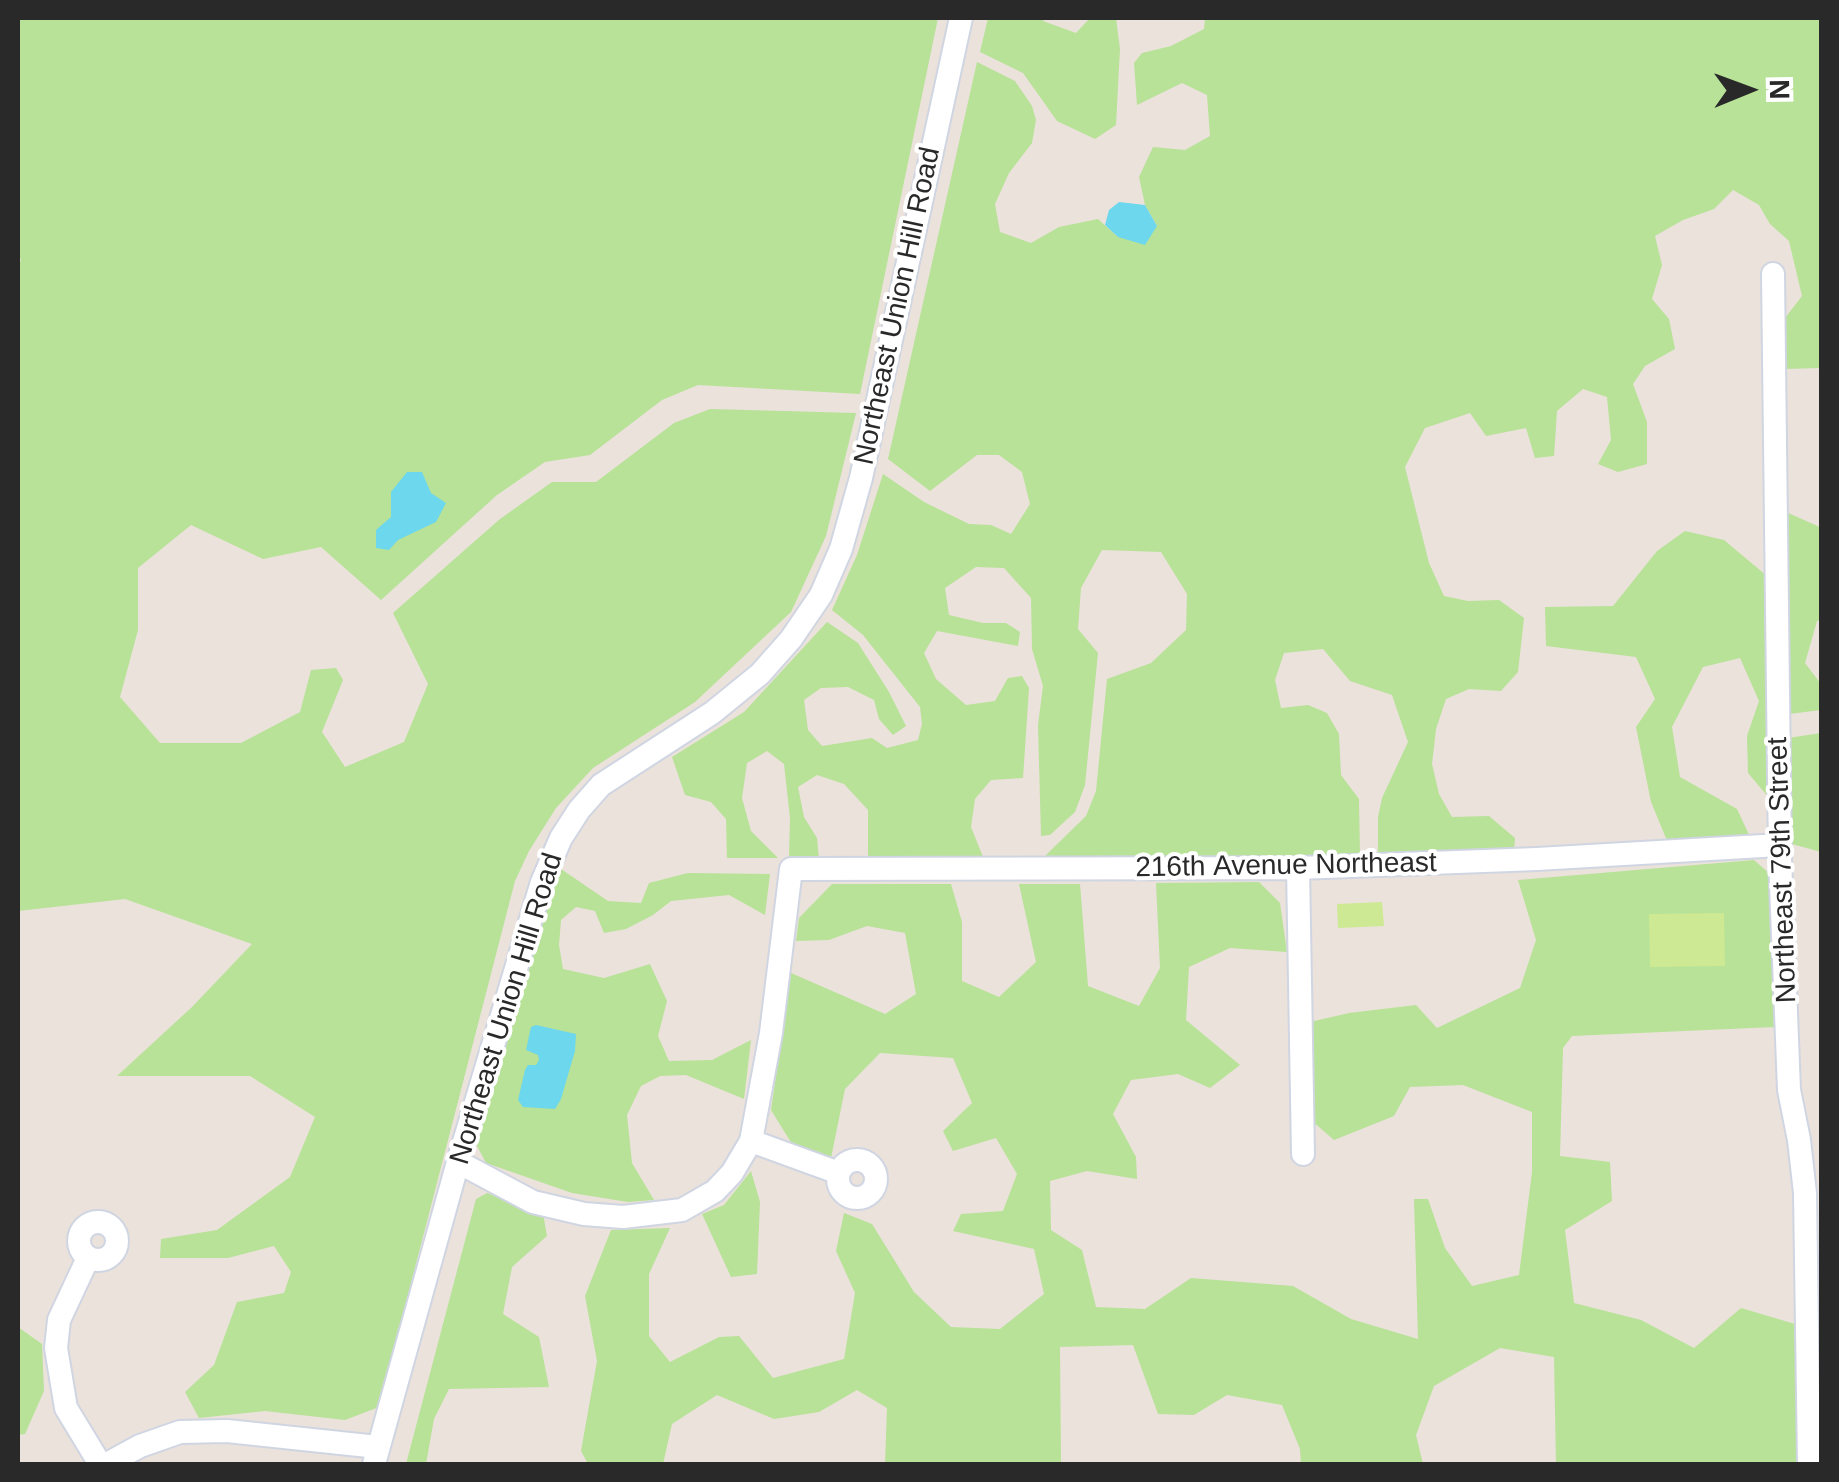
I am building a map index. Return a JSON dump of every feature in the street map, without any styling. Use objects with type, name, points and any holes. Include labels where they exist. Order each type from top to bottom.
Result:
[{"type":"street","name":"Northeast Union Hill Road","points":[[376,1456],[458,1162],[542,882],[561,838],[578,810],[601,785],[712,712],[760,674],[821,596],[841,549],[861,478],[961,18]]},
{"type":"street","name":"Northeast 79th Street","points":[[1773,274],[1780,845],[1789,1090],[1805,1193],[1809,1464]]},
{"type":"street","name":"216th Avenue Northeast","points":[[750,1140],[770,1033],[790,870],[1298,868],[1537,860],[1780,845]]},
{"type":"street","points":[[1298,868],[1302,1154]]},
{"type":"street","points":[[458,1162],[533,1202],[584,1214],[623,1217],[682,1210],[715,1191],[732,1172],[750,1140],[839,1173]]},
{"type":"street","points":[[88,1258],[59,1320],[56,1348],[66,1408],[104,1464],[180,1432],[227,1432],[376,1456]]},
{"type":"green space","points":[[18,18],[938,18],[860,394],[698,385],[662,400],[590,455],[545,462],[497,495],[381,600],[321,547],[263,559],[191,525],[138,568],[138,630],[120,697],[160,743],[241,743],[300,712],[311,670],[336,668],[343,680],[322,732],[345,767],[404,742],[428,684],[393,613],[500,519],[552,482],[596,482],[674,423],[710,409],[856,413],[826,536],[791,612],[695,702],[593,768],[556,808],[529,851],[515,881],[379,1407],[345,1420],[265,1411],[199,1418],[185,1392],[214,1365],[237,1302],[284,1293],[291,1272],[274,1246],[228,1258],[160,1258],[161,1239],[217,1230],[290,1177],[315,1117],[250,1076],[117,1076],[192,1007],[252,944],[125,899],[18,911]]},
{"type":"green space","points":[[988,18],[1045,18],[1043,21],[1076,33],[1090,18],[1116,18],[1120,49],[1116,125],[1095,139],[1057,121],[1023,73],[980,52]]},
{"type":"green space","points":[[1205,18],[1821,18],[1821,368],[1784,369],[1782,322],[1802,296],[1789,241],[1770,224],[1759,205],[1733,190],[1714,209],[1655,236],[1662,265],[1652,299],[1669,319],[1675,349],[1645,366],[1633,384],[1647,422],[1647,464],[1618,472],[1598,464],[1611,440],[1607,397],[1583,389],[1557,411],[1554,456],[1535,458],[1526,428],[1486,436],[1470,413],[1425,428],[1405,467],[1429,563],[1444,596],[1468,601],[1499,600],[1524,618],[1518,672],[1501,691],[1469,689],[1446,699],[1436,729],[1432,764],[1439,794],[1452,817],[1489,816],[1515,838],[1514,850],[1378,855],[1382,798],[1408,742],[1392,695],[1350,681],[1323,649],[1284,653],[1275,680],[1281,708],[1308,705],[1327,713],[1339,734],[1341,775],[1359,799],[1360,856],[1046,863],[1046,855],[1086,816],[1096,791],[1107,679],[1151,663],[1186,630],[1187,594],[1161,552],[1102,550],[1081,588],[1078,629],[1098,653],[1085,785],[1075,812],[1050,835],[1041,836],[1038,725],[1043,686],[1032,649],[1031,598],[1004,568],[976,567],[945,588],[949,615],[983,623],[1006,623],[1020,632],[1018,646],[937,631],[924,653],[936,679],[966,705],[995,701],[1008,678],[1022,676],[1029,688],[1023,778],[991,780],[975,799],[971,827],[985,862],[868,859],[868,810],[844,784],[817,775],[798,787],[804,817],[817,838],[819,859],[789,858],[790,818],[784,764],[767,751],[747,763],[742,798],[751,831],[778,858],[727,858],[726,819],[711,802],[685,795],[672,757],[744,712],[827,622],[858,643],[906,726],[893,735],[879,719],[874,700],[848,687],[821,688],[804,700],[808,730],[822,746],[872,738],[887,748],[918,740],[922,724],[920,707],[863,635],[832,610],[857,555],[883,474],[924,502],[969,524],[991,525],[1011,534],[1030,504],[1022,472],[999,455],[977,455],[930,491],[888,459],[977,62],[1015,81],[1032,106],[1036,120],[1032,143],[1009,173],[995,204],[1000,232],[1031,243],[1059,227],[1098,219],[1118,237],[1157,226],[1145,205],[1139,177],[1153,147],[1185,150],[1210,136],[1207,95],[1182,83],[1137,105],[1134,63],[1142,53],[1171,46],[1204,29]]},
{"type":"green space","points":[[1786,512],[1822,528],[1821,620],[1817,621],[1805,663],[1821,684],[1821,710],[1789,714]]},
{"type":"green space","points":[[1685,531],[1724,540],[1767,576],[1770,799],[1748,773],[1747,736],[1759,701],[1740,658],[1703,667],[1672,727],[1680,777],[1737,809],[1751,839],[1668,843],[1651,802],[1636,727],[1655,699],[1636,657],[1546,646],[1545,607],[1613,606],[1657,551]]},
{"type":"green space","points":[[1821,733],[1821,852],[1792,844],[1788,738]]},
{"type":"green space","points":[[1754,860],[1770,874],[1774,1027],[1572,1036],[1563,1048],[1560,1156],[1610,1162],[1612,1201],[1565,1230],[1574,1303],[1641,1320],[1694,1348],[1741,1308],[1795,1324],[1798,1464],[1556,1464],[1554,1357],[1500,1348],[1434,1386],[1416,1435],[1423,1464],[1301,1464],[1300,1449],[1282,1405],[1227,1395],[1194,1415],[1158,1414],[1133,1345],[1060,1347],[1061,1464],[885,1464],[887,1408],[857,1390],[819,1412],[774,1419],[717,1395],[672,1424],[663,1464],[588,1464],[581,1451],[597,1361],[585,1296],[611,1230],[670,1228],[649,1274],[649,1336],[670,1362],[719,1337],[739,1336],[773,1378],[844,1359],[855,1293],[836,1251],[844,1213],[872,1224],[914,1292],[951,1327],[1000,1329],[1044,1294],[1034,1249],[953,1231],[961,1214],[1003,1211],[1017,1174],[996,1138],[953,1151],[943,1131],[972,1103],[953,1058],[880,1053],[845,1089],[831,1158],[792,1144],[771,1110],[791,973],[885,1014],[916,994],[905,933],[867,926],[829,940],[796,941],[799,918],[832,884],[951,884],[962,922],[962,981],[999,997],[1036,962],[1019,884],[1080,884],[1088,986],[1139,1006],[1160,968],[1156,883],[1259,882],[1280,903],[1287,952],[1230,948],[1189,967],[1186,1020],[1240,1065],[1210,1088],[1178,1074],[1131,1080],[1113,1114],[1136,1157],[1137,1179],[1087,1171],[1050,1181],[1051,1230],[1082,1250],[1096,1307],[1145,1309],[1191,1278],[1293,1286],[1351,1319],[1418,1339],[1414,1199],[1428,1199],[1445,1248],[1472,1286],[1519,1275],[1532,1172],[1532,1112],[1463,1085],[1410,1087],[1394,1116],[1334,1140],[1312,1121],[1310,1022],[1416,1005],[1437,1028],[1520,988],[1536,940],[1518,880]]},
{"type":"green space","points":[[561,869],[608,901],[641,903],[649,883],[688,873],[770,874],[765,915],[729,895],[671,901],[626,929],[604,933],[595,911],[576,907],[561,920],[559,945],[563,969],[604,978],[650,964],[667,1001],[658,1036],[669,1061],[712,1060],[751,1040],[744,1099],[686,1075],[660,1076],[641,1086],[627,1115],[632,1163],[654,1200],[628,1202],[572,1193],[486,1163],[476,1144],[525,960],[550,887]]},
{"type":"green space","points":[[1382,902],[1384,926],[1338,928],[1337,904]]},
{"type":"green space","points":[[1724,913],[1725,966],[1650,967],[1649,914]]},
{"type":"green space","points":[[751,1171],[760,1202],[757,1274],[731,1277],[702,1214],[724,1205]]},
{"type":"green space","points":[[487,1193],[543,1214],[547,1236],[512,1267],[503,1314],[539,1337],[549,1387],[449,1389],[434,1419],[426,1464],[406,1464],[476,1199]]},
{"type":"green space","points":[[18,1327],[42,1344],[44,1391],[25,1434],[18,1435]]},
{"type":"water","points":[[1119,202],[1145,205],[1157,226],[1145,245],[1118,237],[1105,225],[1109,210]]},
{"type":"water","points":[[407,472],[422,472],[431,493],[446,503],[436,522],[398,540],[389,550],[376,548],[376,530],[391,517],[391,492]]},
{"type":"water","points":[[531,1027],[576,1034],[575,1051],[555,1109],[523,1107],[518,1100],[525,1070],[539,1060],[538,1055],[526,1050]]}]
